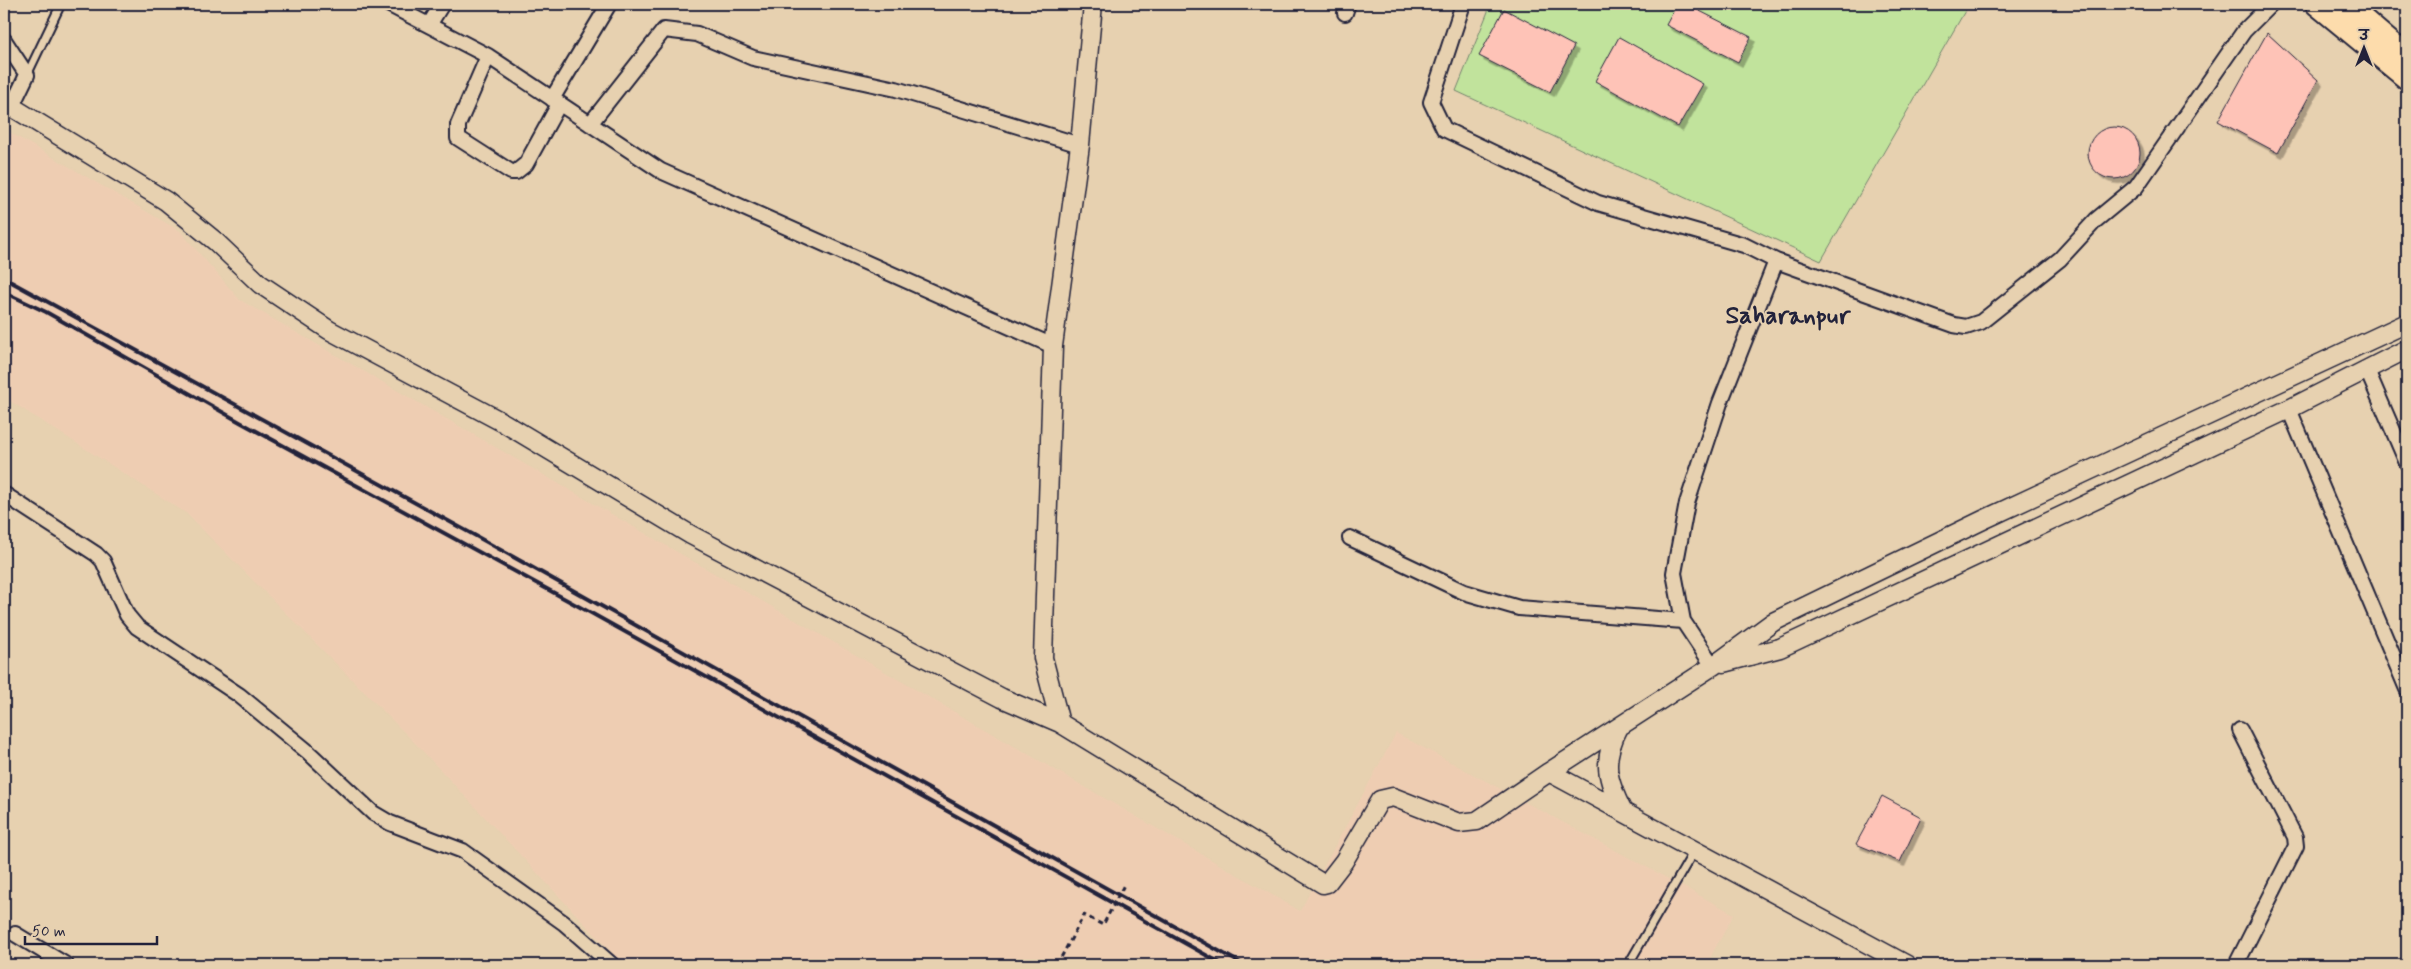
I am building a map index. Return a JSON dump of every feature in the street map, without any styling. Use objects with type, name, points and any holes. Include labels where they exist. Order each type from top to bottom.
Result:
[{"type":"main road","points":[[2317,4],[2407,78]]},
{"type":"main road","points":[[2345,4],[2394,46],[2407,53]]},
{"type":"street","points":[[388,4],[488,56],[661,171],[1053,346]]},
{"type":"street","points":[[429,25],[442,4]]},
{"type":"street","points":[[488,56],[458,125],[458,138],[511,172],[516,172],[526,164],[556,101],[609,4]]},
{"type":"street","points":[[1060,723],[1044,658],[1053,346],[1080,144],[1093,4]]},
{"type":"street","points":[[1463,4],[1431,102],[1444,129],[1598,203],[1744,245],[1776,261],[1954,325],[1966,327],[1981,322],[2060,259],[2096,220],[2136,187],[2244,31],[2271,4]]},
{"type":"street","points":[[590,124],[664,30],[697,34],[753,58],[896,89],[1080,144]]},
{"type":"street","points":[[4,40],[27,74],[7,105],[166,201],[215,242],[260,284],[329,330],[504,423],[691,535],[1002,698],[1060,723],[1323,884],[1327,882],[1344,861],[1380,800],[1393,797],[1458,823],[1477,821],[1713,666],[1773,622],[1983,520],[2407,323]]},
{"type":"street","points":[[1713,666],[1683,621],[1674,573],[1687,502],[1720,403],[1776,261]]},
{"type":"street","points":[[1713,666],[1780,648],[2289,409],[2407,350]]},
{"type":"street","points":[[2367,370],[2407,462]]},
{"type":"street","points":[[2289,409],[2407,689]]},
{"type":"street","points":[[4,494],[96,554],[103,561],[127,615],[137,627],[239,695],[307,752],[373,813],[390,824],[463,851],[564,923],[612,965]]},
{"type":"street","points":[[1350,538],[1464,592],[1520,608],[1683,621]]},
{"type":"street","points":[[1619,727],[1609,746],[1608,769],[1612,790],[1623,812]]},
{"type":"street","points":[[2236,965],[2296,846],[2295,837],[2240,730]]},
{"type":"street","points":[[1549,772],[1907,965]]},
{"type":"street","points":[[15,934],[66,965]]},
{"type":"lane","points":[[27,74],[61,4]]},
{"type":"lane","points":[[1628,965],[1694,851]]},
{"type":"path","points":[[1058,965],[1084,915],[1103,925],[1125,882]]},
{"type":"shaded area","points":[[4,129],[180,231],[240,300],[1300,911],[1396,733],[1734,914],[1706,965],[627,965],[617,958],[416,744],[186,513],[4,397]]},
{"type":"green space","points":[[1491,4],[1969,4],[1821,261],[1456,91]]},
{"type":"building","points":[[1677,4],[1686,4],[1751,37],[1738,62],[1666,25]]},
{"type":"building","points":[[1504,9],[1574,46],[1550,92],[1479,56]]},
{"type":"building","points":[[2267,33],[2318,80],[2278,153],[2218,121]]},
{"type":"building","points":[[1619,37],[1703,84],[1678,127],[1595,81]]},
{"type":"building","points":[[2114,127],[2124,129],[2132,135],[2138,143],[2140,153],[2138,163],[2132,171],[2124,177],[2114,179],[2104,177],[2096,171],[2090,163],[2088,153],[2090,143],[2096,135],[2104,129]]},
{"type":"building","points":[[1882,796],[1921,817],[1900,862],[1856,844]]},
{"type":"railway","points":[[4,278],[474,535],[1244,965]]},
{"type":"railway","points":[[4,292],[46,312],[240,422],[591,613],[1224,965]]},
{"type":"district","name":"Saharanpur","points":[[1788,316]]}]
